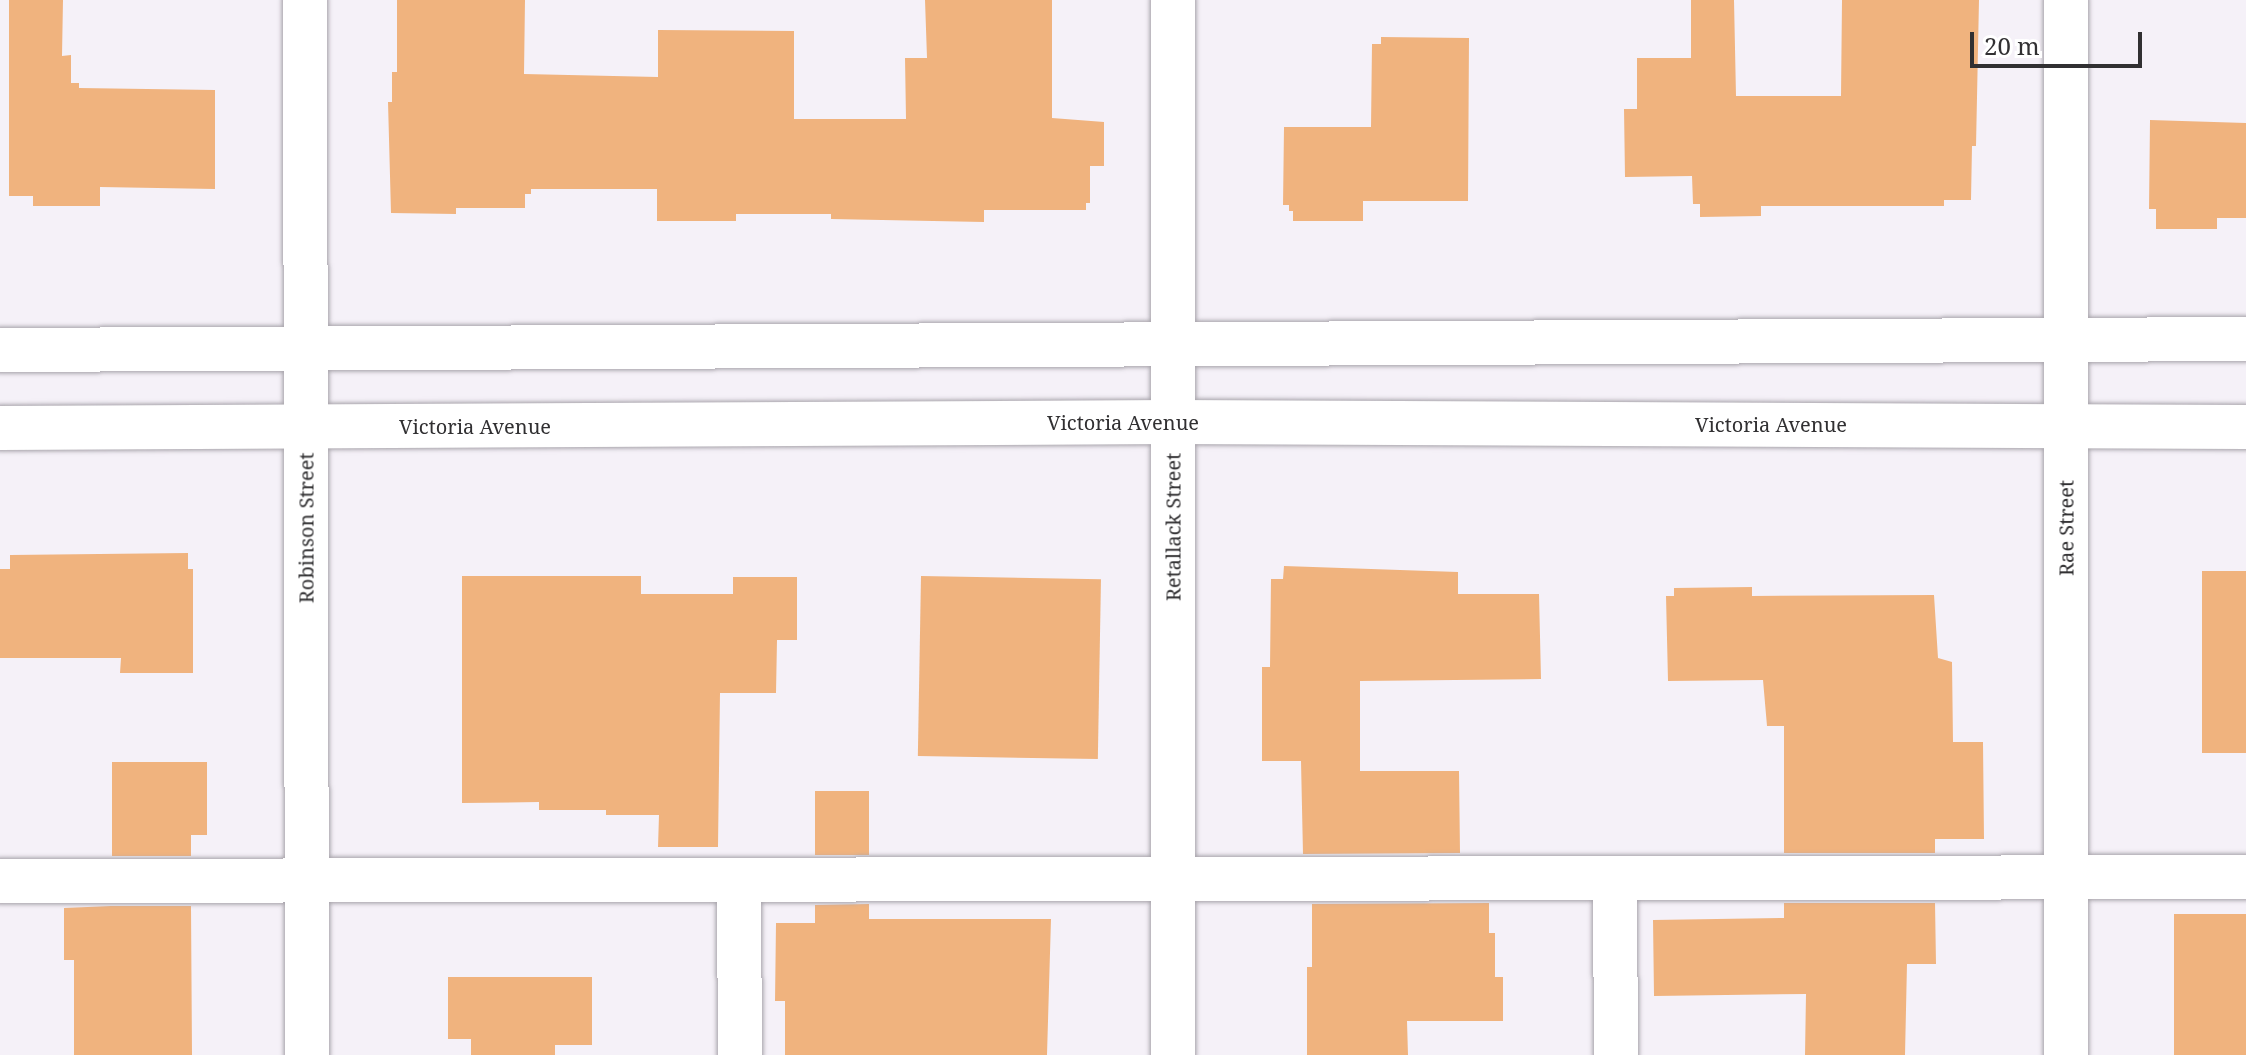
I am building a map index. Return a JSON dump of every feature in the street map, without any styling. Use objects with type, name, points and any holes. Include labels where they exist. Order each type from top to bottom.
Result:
[{"type":"street","name":"Robinson Street","points":[[305,0],[304,881],[307,1055]]},
{"type":"street","name":"Retallack Street","points":[[1173,0],[1173,1055]]},
{"type":"street","name":"Rae Street","points":[[2066,0],[2066,1055]]},
{"type":"street","points":[[0,350],[2246,339]]},
{"type":"street","name":"Victoria Avenue","points":[[0,428],[1173,422],[2246,427]]},
{"type":"street","points":[[0,881],[2246,877]]},
{"type":"street","points":[[1615,879],[1616,1055]]},
{"type":"street","points":[[739,880],[740,1055]]},
{"type":"building","points":[[9,0],[63,0],[62,56],[71,55],[71,83],[79,83],[79,88],[215,90],[215,189],[100,187],[100,206],[33,206],[33,196],[9,196]]},
{"type":"building","points":[[397,0],[525,0],[524,74],[658,77],[658,30],[794,31],[794,119],[906,119],[905,58],[927,58],[925,0],[1052,0],[1052,118],[1104,122],[1104,166],[1090,166],[1090,203],[1086,203],[1086,210],[984,210],[984,222],[831,219],[831,214],[736,214],[736,221],[657,221],[657,189],[531,189],[531,194],[525,194],[525,208],[456,208],[456,214],[391,213],[388,102],[392,102],[392,72],[397,72]]},
{"type":"building","points":[[1691,0],[1734,0],[1736,96],[1841,96],[1842,0],[1979,0],[1976,146],[1972,146],[1971,200],[1944,200],[1944,206],[1761,206],[1761,216],[1700,217],[1700,204],[1693,204],[1692,176],[1625,177],[1624,109],[1637,109],[1637,58],[1691,58]]},
{"type":"building","points":[[1381,37],[1469,38],[1468,201],[1363,201],[1363,221],[1293,221],[1293,211],[1289,211],[1289,205],[1283,205],[1284,127],[1371,127],[1372,44],[1381,44]]},
{"type":"building","points":[[2150,120],[2246,123],[2246,218],[2217,218],[2217,229],[2156,229],[2156,209],[2149,209]]},
{"type":"building","points":[[188,553],[188,569],[193,569],[193,673],[120,673],[121,658],[0,658],[0,569],[10,569],[10,555]]},
{"type":"building","points":[[1284,566],[1458,572],[1458,594],[1539,594],[1541,679],[1360,681],[1360,771],[1459,771],[1460,853],[1303,854],[1301,761],[1262,761],[1262,667],[1270,667],[1271,579],[1283,579]]},
{"type":"building","points":[[2202,571],[2246,571],[2246,753],[2202,753]]},
{"type":"building","points":[[462,576],[641,576],[641,594],[733,594],[733,577],[797,577],[797,640],[777,640],[776,693],[720,693],[718,847],[658,847],[659,815],[606,815],[606,810],[539,810],[539,802],[462,803]]},
{"type":"building","points":[[921,576],[1101,579],[1098,759],[918,756]]},
{"type":"building","points":[[1752,587],[1752,596],[1934,595],[1938,658],[1952,662],[1953,742],[1983,742],[1984,839],[1935,839],[1935,853],[1784,853],[1784,726],[1767,726],[1763,680],[1668,681],[1666,596],[1674,596],[1674,588]]},
{"type":"building","points":[[112,762],[207,762],[207,835],[191,835],[191,856],[112,856]]},
{"type":"building","points":[[815,791],[869,791],[869,855],[815,855]]},
{"type":"building","points":[[1489,903],[1489,933],[1495,933],[1495,977],[1503,977],[1503,1021],[1407,1021],[1408,1055],[1307,1055],[1307,967],[1312,967],[1312,904]]},
{"type":"building","points":[[1784,903],[1935,903],[1936,964],[1907,964],[1905,1055],[1805,1055],[1806,994],[1654,996],[1653,920],[1784,918]]},
{"type":"building","points":[[869,904],[869,919],[1051,919],[1047,1055],[785,1055],[785,1001],[775,1001],[776,923],[815,923],[815,905]]},
{"type":"building","points":[[191,906],[192,1055],[74,1055],[74,960],[64,960],[64,908]]},
{"type":"building","points":[[2174,914],[2246,914],[2246,1055],[2174,1055]]},
{"type":"building","points":[[448,977],[592,977],[592,1045],[555,1045],[555,1055],[471,1055],[471,1039],[448,1039]]}]
